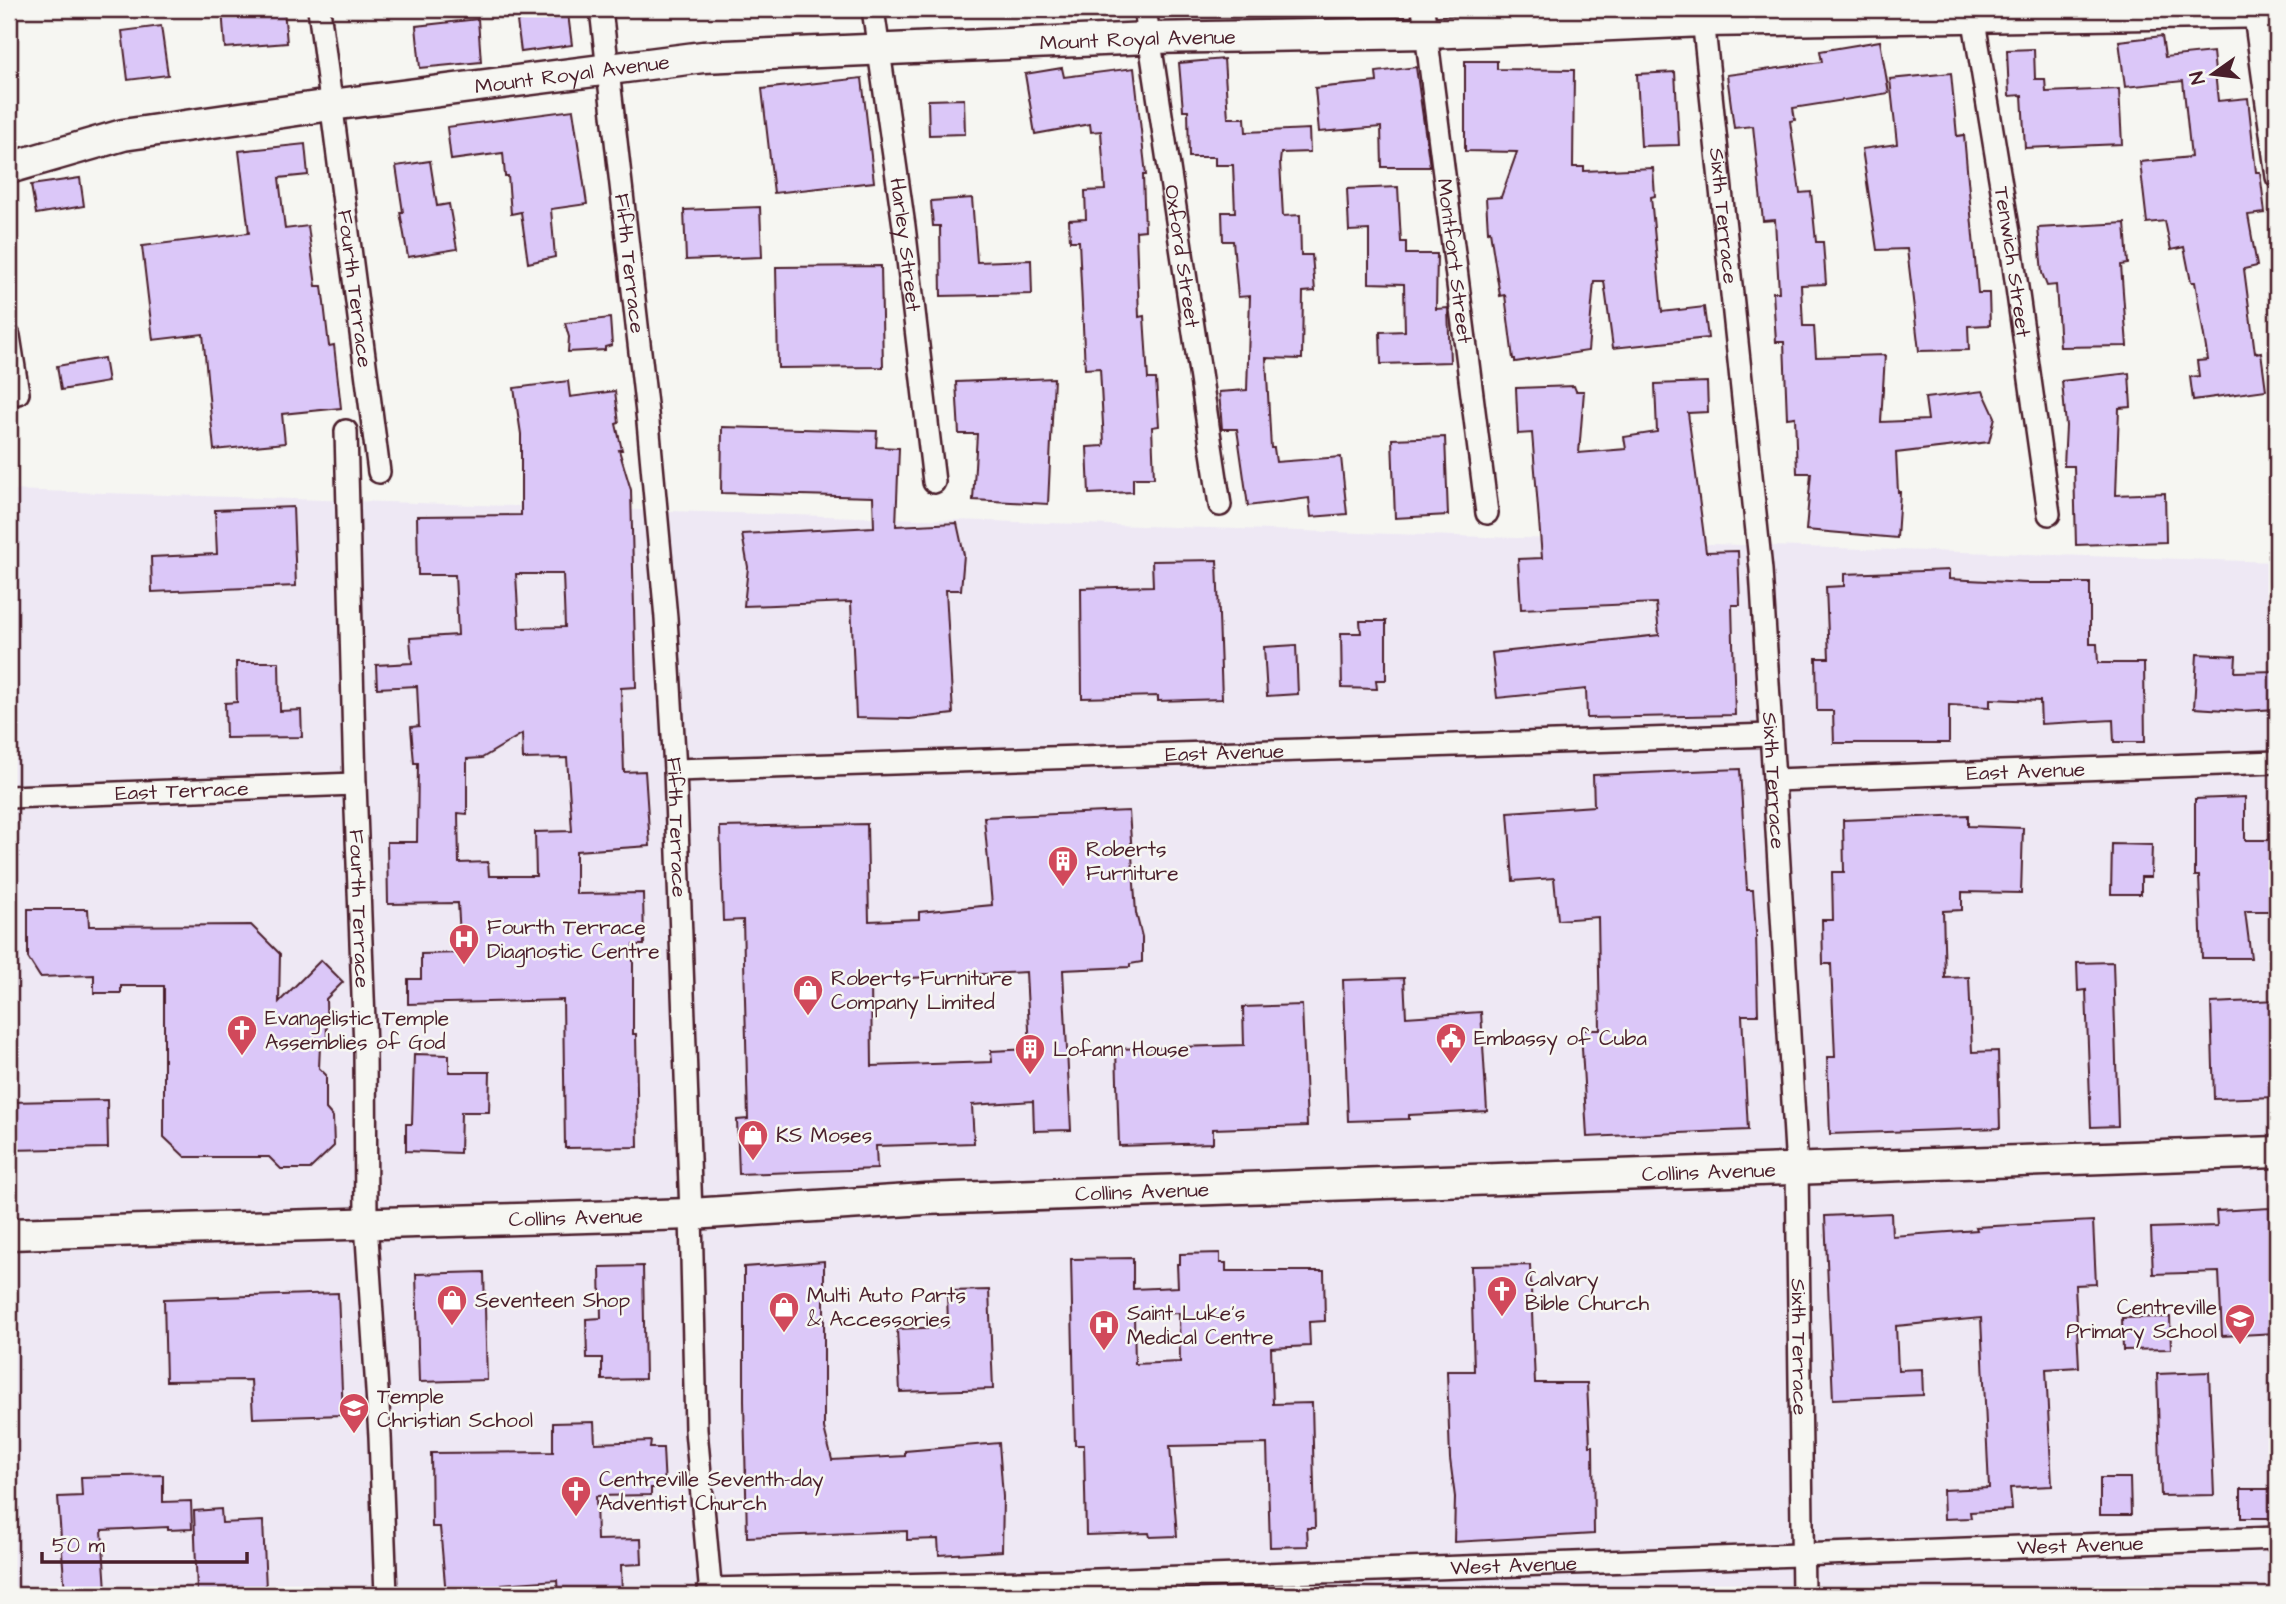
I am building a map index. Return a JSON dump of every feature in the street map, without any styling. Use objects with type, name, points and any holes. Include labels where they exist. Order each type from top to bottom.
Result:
[{"type":"street","name":"Fourth Terrace","points":[[318,9],[379,472]]},
{"type":"street","name":"Fifth Terrace","points":[[601,9],[648,422],[666,618],[675,771],[696,1430],[710,1592]]},
{"type":"street","name":"Harley Street","points":[[873,9],[906,239],[934,482]]},
{"type":"street","name":"Oxford Street","points":[[1145,9],[1220,505]]},
{"type":"street","name":"Mount Royal Avenue","points":[[9,168],[123,135],[331,104],[703,57],[1149,38],[1425,21],[1703,15],[2262,11]]},
{"type":"street","points":[[2262,11],[2277,177]]},
{"type":"street","name":"Tenwich Street","points":[[1973,13],[2011,245],[2049,514]]},
{"type":"street","name":"Sixth Terrace","points":[[1703,15],[1761,570],[1797,1169],[1803,1595]]},
{"type":"street","name":"Montfort Street","points":[[1425,21],[1487,513]]},
{"type":"street","points":[[9,337],[18,393]]},
{"type":"street","name":"Fourth Terrace","points":[[345,430],[365,1048],[366,1223],[380,1436],[386,1595]]},
{"type":"street","name":"East Avenue","points":[[675,771],[1771,735]]},
{"type":"street","name":"East Avenue","points":[[1774,780],[2277,762]]},
{"type":"street","name":"East Terrace","points":[[9,797],[355,784]]},
{"type":"street","name":"Collins Avenue","points":[[9,1234],[691,1214],[925,1199],[2277,1152]]},
{"type":"street","name":"West Avenue","points":[[710,1592],[2277,1538]]},
{"type":"shaded area","points":[[9,490],[2277,562],[2277,1595],[9,1595]]},
{"type":"building","points":[[222,9],[284,9],[287,43],[225,48]]},
{"type":"building","points":[[568,14],[572,45],[521,52],[517,21]]},
{"type":"building","points":[[478,19],[481,62],[420,68],[416,26]]},
{"type":"building","points":[[161,26],[168,75],[128,80],[122,31]]},
{"type":"building","points":[[2162,36],[2165,57],[2213,52],[2218,101],[2248,98],[2256,172],[2260,172],[2265,213],[2248,215],[2257,266],[2244,269],[2255,353],[2261,352],[2266,390],[2193,400],[2190,377],[2199,376],[2197,361],[2208,360],[2195,282],[2191,282],[2184,247],[2171,250],[2165,221],[2147,223],[2140,162],[2191,157],[2183,81],[2125,87],[2119,41]]},
{"type":"building","points":[[1880,41],[1889,93],[1793,108],[1795,120],[1790,121],[1800,193],[1811,192],[1816,242],[1823,242],[1826,284],[1801,285],[1803,326],[1814,326],[1816,357],[1885,355],[1881,422],[1928,420],[1925,398],[1983,391],[1995,417],[1989,442],[1896,453],[1900,492],[1897,538],[1806,530],[1811,473],[1797,473],[1795,417],[1787,418],[1784,342],[1776,342],[1773,292],[1779,292],[1775,220],[1763,221],[1753,126],[1734,128],[1727,75],[1822,62],[1820,51]]},
{"type":"building","points":[[2034,49],[2035,79],[2045,79],[2046,92],[2119,89],[2122,144],[2025,148],[2022,95],[2009,96],[2007,50]]},
{"type":"building","points":[[1224,59],[1228,118],[1245,118],[1246,132],[1309,129],[1310,152],[1281,153],[1280,162],[1283,216],[1300,215],[1301,255],[1312,255],[1315,291],[1303,292],[1302,359],[1266,358],[1271,448],[1274,448],[1276,462],[1341,457],[1347,514],[1311,517],[1309,498],[1248,506],[1237,429],[1222,429],[1219,392],[1247,390],[1250,296],[1238,297],[1233,241],[1223,241],[1222,212],[1235,212],[1233,165],[1215,165],[1215,157],[1189,157],[1188,110],[1183,110],[1179,63]]},
{"type":"building","points":[[1465,61],[1497,61],[1497,69],[1574,70],[1573,167],[1584,167],[1584,171],[1653,168],[1655,196],[1651,197],[1662,312],[1704,307],[1708,338],[1613,348],[1604,281],[1594,281],[1588,351],[1515,362],[1505,295],[1500,296],[1490,231],[1488,232],[1486,198],[1501,197],[1517,152],[1465,151]]},
{"type":"building","points":[[1416,67],[1430,167],[1382,167],[1381,127],[1319,132],[1315,88],[1377,82],[1376,72]]},
{"type":"building","points":[[1062,68],[1064,77],[1134,68],[1146,175],[1143,175],[1145,230],[1136,231],[1139,317],[1144,316],[1148,379],[1156,379],[1159,426],[1152,427],[1154,478],[1133,478],[1133,492],[1089,494],[1087,447],[1103,446],[1104,443],[1100,368],[1085,369],[1079,241],[1070,241],[1069,220],[1086,219],[1085,191],[1105,190],[1101,131],[1091,132],[1090,124],[1035,134],[1025,74]]},
{"type":"building","points":[[1675,72],[1679,145],[1641,146],[1637,74]]},
{"type":"building","points":[[1951,73],[1957,136],[1964,135],[1978,293],[1989,293],[1990,325],[1968,326],[1969,350],[1919,351],[1907,249],[1877,250],[1862,149],[1897,144],[1890,79]]},
{"type":"building","points":[[862,78],[874,182],[774,193],[762,89]]},
{"type":"building","points":[[964,99],[965,134],[929,135],[928,100]]},
{"type":"building","points":[[573,110],[587,204],[551,209],[555,257],[528,263],[521,212],[511,214],[503,153],[451,160],[447,127]]},
{"type":"building","points":[[305,144],[308,175],[279,178],[285,229],[308,226],[316,286],[322,286],[329,346],[334,345],[341,408],[282,414],[285,443],[214,450],[203,334],[153,340],[142,246],[249,233],[239,151]]},
{"type":"building","points":[[430,161],[437,206],[449,204],[457,249],[408,257],[396,166]]},
{"type":"building","points":[[80,178],[84,206],[36,214],[31,185]]},
{"type":"building","points":[[1398,187],[1401,242],[1406,242],[1406,254],[1437,254],[1436,309],[1448,308],[1450,362],[1381,364],[1380,332],[1405,331],[1404,284],[1369,283],[1369,230],[1349,231],[1347,189]]},
{"type":"building","points":[[972,198],[977,262],[1031,260],[1032,294],[941,296],[940,226],[933,226],[931,201]]},
{"type":"building","points":[[760,207],[762,257],[686,260],[684,210]]},
{"type":"building","points":[[2125,223],[2128,264],[2121,265],[2127,346],[2060,347],[2056,285],[2047,286],[2042,273],[2038,228]]},
{"type":"building","points":[[881,266],[883,367],[778,368],[776,267]]},
{"type":"building","points":[[610,318],[612,345],[605,347],[605,350],[568,352],[569,337],[565,323]]},
{"type":"building","points":[[104,358],[108,382],[61,390],[57,366]]},
{"type":"building","points":[[2129,373],[2131,407],[2119,408],[2116,495],[2165,493],[2166,542],[2076,545],[2074,466],[2064,466],[2066,426],[2062,381]]},
{"type":"building","points":[[1054,378],[1048,504],[973,500],[977,434],[959,434],[956,382]]},
{"type":"building","points":[[568,381],[570,397],[615,391],[619,423],[616,424],[622,450],[619,450],[631,490],[636,687],[621,688],[624,772],[645,771],[650,846],[576,851],[576,894],[643,893],[644,945],[633,945],[633,1034],[636,1034],[638,1147],[565,1148],[563,1000],[408,1004],[408,979],[421,979],[421,954],[461,953],[458,903],[388,904],[387,842],[417,842],[418,763],[414,763],[411,727],[419,726],[417,686],[377,688],[376,665],[412,663],[410,638],[458,635],[455,575],[418,575],[417,516],[521,515],[521,434],[514,388]],"holes":[[[516,574],[563,574],[565,627],[519,628]],[[522,734],[523,759],[567,758],[572,831],[535,832],[536,876],[489,876],[488,862],[459,863],[458,813],[467,814],[467,759],[482,758]]]},
{"type":"building","points":[[1707,382],[1708,412],[1688,413],[1706,552],[1738,551],[1740,605],[1732,605],[1735,715],[1587,718],[1586,689],[1497,698],[1492,653],[1659,635],[1656,603],[1521,609],[1518,559],[1542,558],[1532,433],[1518,434],[1516,388],[1574,386],[1576,391],[1584,391],[1579,453],[1626,449],[1624,437],[1657,432],[1655,384]]},
{"type":"building","points":[[722,427],[877,431],[876,447],[899,448],[896,526],[957,523],[964,555],[961,590],[946,590],[953,714],[910,719],[856,718],[851,602],[744,606],[748,567],[742,534],[874,527],[873,497],[721,493]]},
{"type":"building","points":[[1445,437],[1448,515],[1395,518],[1392,439]]},
{"type":"building","points":[[293,507],[296,586],[152,592],[151,557],[217,554],[215,510]]},
{"type":"building","points":[[1217,560],[1222,699],[1158,701],[1158,696],[1082,698],[1081,588],[1153,586],[1152,561]]},
{"type":"building","points":[[1949,570],[1949,579],[2090,583],[2090,644],[2097,644],[2098,663],[2144,663],[2145,742],[2114,742],[2113,720],[2041,724],[2040,701],[1990,699],[1990,707],[1949,705],[1949,743],[1834,743],[1833,711],[1817,711],[1816,658],[1829,658],[1826,587],[1844,586],[1844,574]]},
{"type":"building","points":[[1360,621],[1386,621],[1386,680],[1376,680],[1377,689],[1342,688],[1341,633],[1361,633]]},
{"type":"building","points":[[1296,645],[1298,694],[1267,696],[1264,647]]},
{"type":"building","points":[[2197,654],[2236,656],[2235,672],[2277,671],[2277,709],[2243,711],[2194,708]]},
{"type":"building","points":[[236,662],[279,662],[280,711],[301,710],[302,737],[226,738],[225,703],[237,702]]},
{"type":"building","points":[[1740,769],[1747,890],[1753,890],[1758,1015],[1742,1015],[1748,1130],[1587,1137],[1581,1030],[1600,1030],[1598,917],[1558,920],[1554,878],[1513,881],[1508,812],[1594,806],[1593,775]]},
{"type":"building","points":[[2245,797],[2245,840],[2277,840],[2277,911],[2245,911],[2251,958],[2202,958],[2199,876],[2195,876],[2195,799]]},
{"type":"building","points":[[1129,811],[1136,913],[1142,937],[1142,962],[1130,964],[1130,967],[1063,970],[1071,1130],[1034,1131],[1033,1101],[972,1105],[974,1143],[876,1146],[877,1169],[739,1174],[737,1120],[748,1119],[743,920],[723,921],[720,827],[867,824],[869,921],[919,919],[919,912],[992,905],[984,817]],"holes":[[[1026,972],[1030,1049],[991,1051],[992,1062],[872,1066],[871,980]]]},
{"type":"building","points":[[1968,815],[1968,826],[2023,828],[2021,893],[1962,892],[1962,910],[1943,911],[1945,978],[1969,977],[1972,1052],[1998,1051],[2000,1128],[1830,1134],[1827,1057],[1835,1057],[1831,964],[1823,964],[1822,920],[1833,920],[1832,872],[1844,872],[1843,820]]},
{"type":"building","points":[[2112,844],[2152,845],[2151,877],[2141,877],[2141,894],[2111,894]]},
{"type":"building","name":"Evangelistic Temple Assemblies of God","points":[[28,909],[88,909],[89,926],[251,925],[280,954],[279,1002],[321,960],[343,982],[326,999],[327,1039],[320,1046],[319,1068],[326,1075],[326,1109],[333,1117],[334,1146],[310,1169],[281,1169],[269,1157],[185,1157],[164,1137],[164,986],[121,986],[121,993],[94,993],[94,975],[40,977],[28,958]]},
{"type":"building","points":[[2113,962],[2118,1126],[2091,1127],[2086,990],[2078,991],[2077,963]]},
{"type":"building","points":[[1404,978],[1406,1017],[1481,1012],[1487,1111],[1409,1115],[1409,1119],[1348,1121],[1343,980]]},
{"type":"building","points":[[2277,1000],[2277,1097],[2214,1099],[2211,1003]]},
{"type":"building","points":[[1302,1005],[1307,1126],[1213,1129],[1213,1143],[1119,1146],[1116,1049],[1244,1045],[1243,1007]]},
{"type":"building","points":[[414,1054],[449,1055],[449,1072],[490,1072],[489,1112],[461,1112],[460,1153],[406,1151],[406,1124],[412,1124]]},
{"type":"building","points":[[107,1100],[108,1148],[9,1150],[9,1102]]},
{"type":"building","points":[[2270,1208],[2276,1333],[2222,1336],[2219,1272],[2153,1274],[2151,1228],[2217,1226],[2216,1211]]},
{"type":"building","points":[[1891,1213],[1892,1236],[1977,1230],[1976,1227],[2093,1221],[2096,1284],[2075,1285],[2079,1367],[2046,1369],[2052,1486],[2010,1488],[2012,1510],[1970,1512],[1971,1518],[1944,1519],[1943,1490],[1989,1488],[1981,1318],[1896,1326],[1898,1370],[1922,1369],[1923,1395],[1833,1399],[1825,1216]]},
{"type":"building","points":[[1220,1253],[1220,1263],[1226,1263],[1226,1271],[1324,1271],[1325,1321],[1309,1322],[1310,1346],[1271,1348],[1273,1404],[1312,1403],[1315,1528],[1307,1528],[1308,1546],[1270,1547],[1267,1444],[1170,1446],[1177,1536],[1150,1537],[1149,1533],[1086,1535],[1084,1445],[1075,1445],[1071,1259],[1133,1258],[1133,1289],[1178,1287],[1177,1264],[1180,1264],[1180,1254]],"holes":[[[1179,1313],[1180,1362],[1135,1364],[1134,1315]]]},
{"type":"building","name":"Multi Auto Parts & Accessories","points":[[824,1261],[824,1428],[832,1460],[905,1456],[905,1451],[999,1443],[1003,1497],[1002,1551],[939,1555],[938,1539],[907,1540],[907,1531],[747,1537],[744,1267]]},
{"type":"building","points":[[1530,1265],[1535,1383],[1587,1383],[1590,1446],[1593,1446],[1594,1534],[1454,1542],[1455,1497],[1450,1459],[1447,1371],[1474,1371],[1471,1266]]},
{"type":"building","points":[[643,1266],[645,1379],[602,1380],[602,1358],[587,1358],[586,1319],[601,1318],[600,1267]]},
{"type":"building","name":"Seventeen Shop","points":[[484,1272],[487,1380],[419,1382],[416,1274]]},
{"type":"building","points":[[989,1290],[993,1389],[900,1392],[897,1329],[948,1327],[947,1291]]},
{"type":"building","points":[[338,1293],[343,1415],[253,1418],[251,1380],[166,1381],[164,1299]]},
{"type":"building","points":[[2170,1317],[2171,1349],[2123,1350],[2122,1318]]},
{"type":"building","points":[[2209,1372],[2214,1495],[2161,1496],[2157,1374]]},
{"type":"building","points":[[594,1422],[595,1443],[651,1441],[650,1448],[663,1448],[665,1488],[651,1488],[651,1495],[596,1496],[597,1540],[641,1539],[642,1564],[621,1565],[622,1595],[558,1595],[557,1580],[502,1584],[503,1595],[446,1595],[440,1527],[432,1527],[431,1453],[553,1452],[553,1423]]},
{"type":"building","points":[[163,1475],[163,1502],[191,1501],[192,1529],[168,1530],[168,1527],[102,1530],[106,1590],[65,1593],[58,1497],[82,1496],[81,1477]]},
{"type":"building","points":[[2100,1478],[2130,1478],[2131,1515],[2100,1515]]},
{"type":"building","points":[[2241,1489],[2273,1489],[2273,1518],[2241,1518]]},
{"type":"building","points":[[221,1509],[222,1523],[263,1521],[266,1589],[197,1592],[194,1511]]},
{"type":"place","name":"Roberts Furniture","points":[[1063,888]]},
{"type":"place","name":"Fourth Terrace Diagnostic Centre","points":[[464,966]]},
{"type":"place","name":"Roberts Furniture Company Limited","points":[[808,1017]]},
{"type":"place","name":"Evangelistic Temple Assemblies of God","points":[[242,1057]]},
{"type":"place","name":"Embassy of Cuba","points":[[1451,1065]]},
{"type":"place","name":"Lofann House","points":[[1030,1076]]},
{"type":"place","name":"KS Moses","points":[[753,1162]]},
{"type":"place","name":"Calvary Bible Church","points":[[1502,1318]]},
{"type":"place","name":"Seventeen Shop","points":[[452,1327]]},
{"type":"place","name":"Multi Auto Parts & Accessories","points":[[784,1334]]},
{"type":"place","name":"Centreville Primary School","points":[[2240,1346]]},
{"type":"place","name":"Saint Luke's Medical Centre","points":[[1104,1352]]},
{"type":"place","name":"Temple Christian School","points":[[354,1435]]},
{"type":"place","name":"Centreville Seventh-day Adventist Church","points":[[576,1518]]}]
